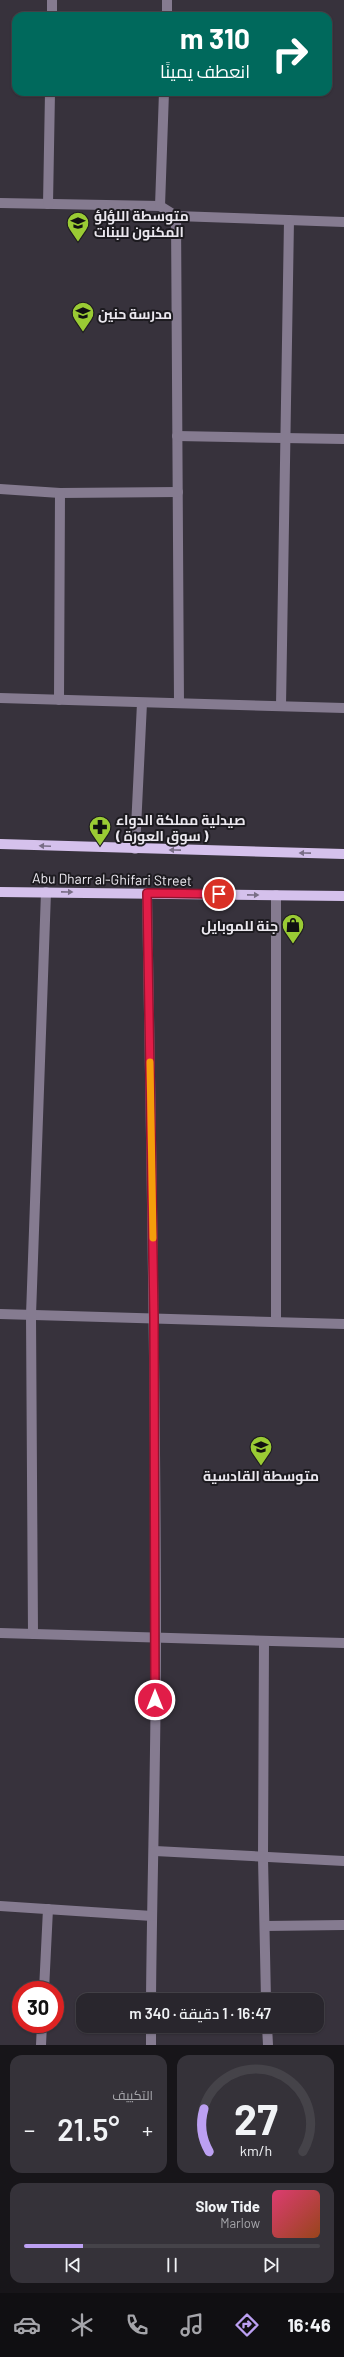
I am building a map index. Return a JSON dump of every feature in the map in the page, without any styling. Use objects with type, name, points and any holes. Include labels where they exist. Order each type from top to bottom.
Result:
[{"type":"main road","points":[[0,844],[344,854]]},
{"type":"main road","name":"Abu Dharr al-Ghifari Street","points":[[0,892],[344,896]]},
{"type":"street","points":[[52,0],[52,12]]},
{"type":"street","points":[[166,12],[167,0]]},
{"type":"street","points":[[48,204],[50,96]]},
{"type":"street","points":[[160,206],[164,96]]},
{"type":"street","points":[[0,203],[160,206],[176,216],[344,222]]},
{"type":"street","points":[[176,216],[179,703]]},
{"type":"street","points":[[281,706],[289,220]]},
{"type":"street","points":[[177,436],[344,439]]},
{"type":"street","points":[[0,490],[60,493],[178,492]]},
{"type":"street","points":[[59,700],[60,493]]},
{"type":"street","points":[[0,698],[344,708]]},
{"type":"street","points":[[135,849],[142,703]]},
{"type":"street","points":[[33,1634],[31,1315],[46,892]]},
{"type":"street","points":[[147,893],[154,1317],[156,1639],[155,1851],[152,1916],[151,1993]]},
{"type":"street","points":[[276,895],[276,1322]]},
{"type":"street","points":[[0,1314],[154,1317],[344,1324]]},
{"type":"street","points":[[0,1633],[156,1639],[344,1643]]},
{"type":"street","points":[[264,1641],[263,1858],[266,1993]]},
{"type":"street","points":[[155,1851],[344,1862]]},
{"type":"street","points":[[0,1906],[152,1916]]},
{"type":"street","points":[[44,1981],[48,1909]]},
{"type":"street","points":[[265,1926],[344,1925]]},
{"type":"street","points":[[41,2045],[42,2033]]},
{"type":"street","points":[[151,2033],[151,2045]]},
{"type":"street","points":[[267,2033],[268,2045]]},
{"type":"slow traffic","points":[[150,1062],[153,1238]]},
{"type":"place","name":"متوسطة اللؤلؤ المكنون للبنات","points":[[78,242]]},
{"type":"place","name":"مدرسة حنين","points":[[83,332]]},
{"type":"place","name":"صيدلية مملكة الدواء ( سوق العورة )","points":[[100,846]]},
{"type":"place","name":"جنة للموبايل","points":[[293,944]]},
{"type":"place","name":"متوسطة القادسية","points":[[261,1466]]},
{"type":"route","points":[[155,1700],[154,1317],[147,893],[219,894]]}]
